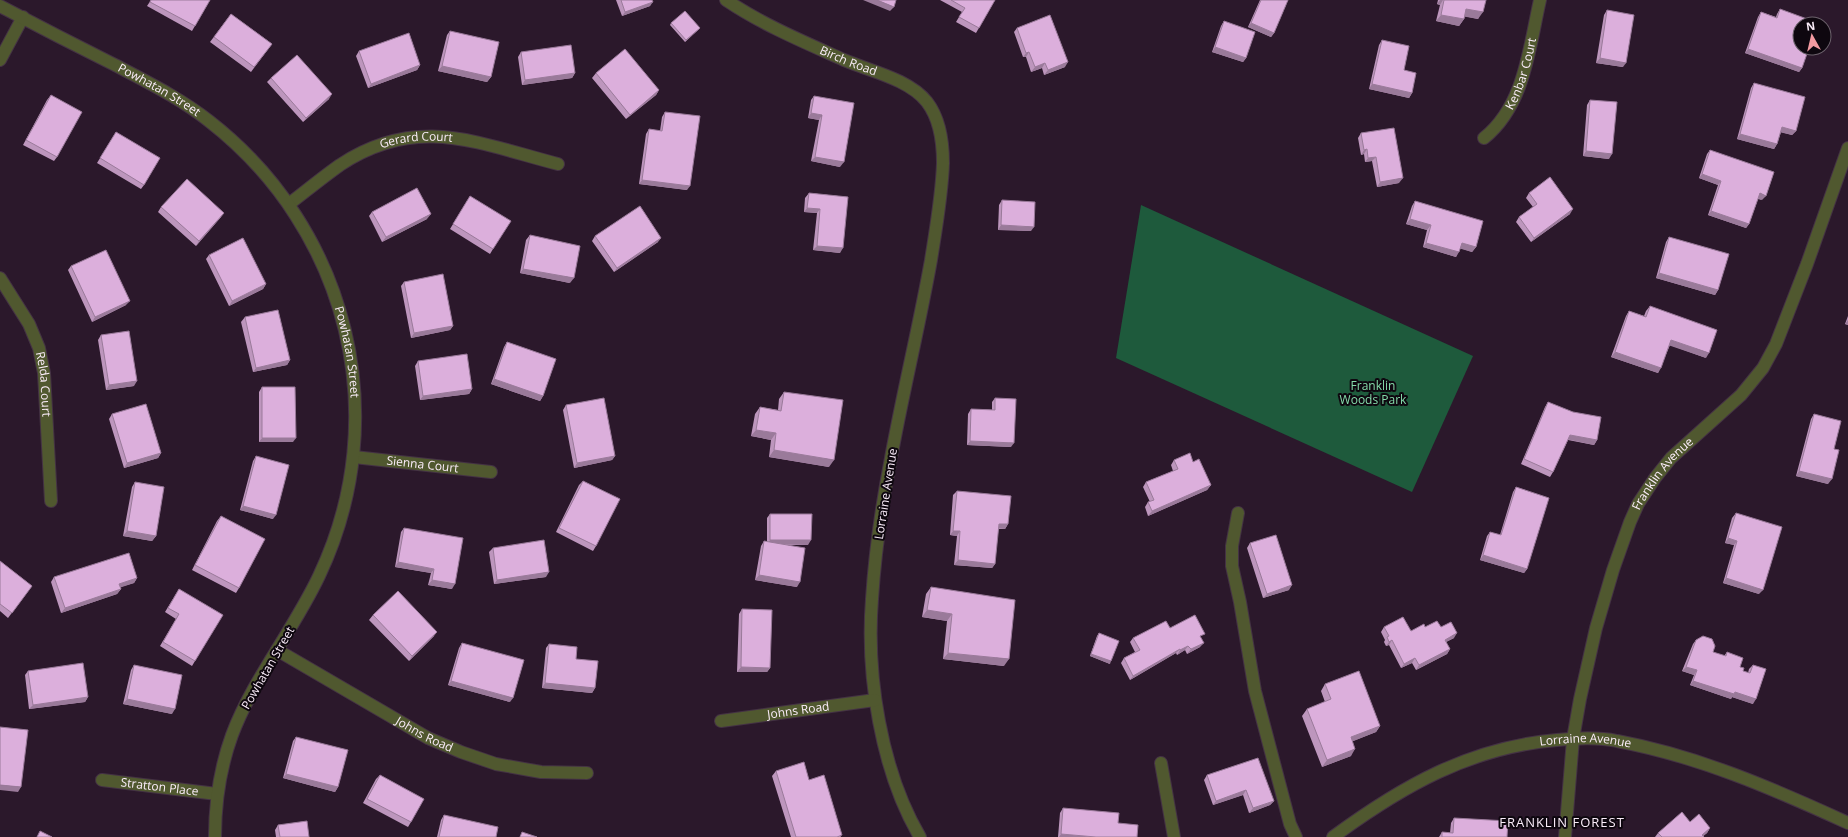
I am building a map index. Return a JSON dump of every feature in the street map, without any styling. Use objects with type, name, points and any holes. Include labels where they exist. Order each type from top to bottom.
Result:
[{"type":"street","name":"Birch Road","points":[[726,0],[758,21],[778,31],[889,78],[913,90],[927,102],[935,114],[942,146]]},
{"type":"street","name":"Kenbar Court","points":[[1484,138],[1507,114],[1518,92],[1540,0]]},
{"type":"street","name":"Powhatan Street","points":[[0,6],[165,91],[208,120],[239,146],[271,180],[309,235],[327,274],[342,314],[351,356],[355,402],[354,457],[349,491],[342,518],[328,557],[306,604],[248,699],[232,734],[223,763],[217,794],[215,837]]},
{"type":"street","points":[[0,60],[22,17]]},
{"type":"street","name":"Gerard Court","points":[[289,204],[341,165],[369,150],[394,141],[419,136],[444,136],[464,139],[558,164]]},
{"type":"street","name":"Lorraine Avenue","points":[[920,837],[908,816],[888,761],[875,700],[872,666],[872,601],[890,465],[936,233],[942,169],[942,146]]},
{"type":"street","name":"Franklin Avenue","points":[[1565,837],[1573,739],[1580,699],[1598,620],[1613,570],[1638,504],[1655,478],[1671,458],[1742,395],[1763,368],[1776,344],[1796,293],[1848,148]]},
{"type":"street","name":"Relda Court","points":[[0,278],[29,324],[39,348],[44,373],[51,501]]},
{"type":"street","name":"Sienna Court","points":[[354,457],[491,472]]},
{"type":"street","points":[[1238,512],[1232,546],[1232,566],[1240,602],[1255,691],[1290,824],[1296,837]]},
{"type":"street","name":"Johns Road","points":[[277,650],[428,738],[461,752],[496,764],[541,772],[586,773]]},
{"type":"street","name":"Johns Road","points":[[721,721],[875,700]]},
{"type":"street","name":"Lorraine Avenue","points":[[1333,837],[1365,813],[1412,785],[1464,760],[1512,746],[1573,739],[1616,740],[1672,754],[1729,772],[1787,795],[1848,822]]},
{"type":"street","points":[[1161,763],[1174,837]]},
{"type":"street","name":"Stratton Place","points":[[102,780],[217,794]]},
{"type":"green space","name":"Franklin Woods Park","points":[[1141,205],[1473,356],[1412,492],[1116,358]]},
{"type":"building","points":[[151,0],[210,0],[195,26],[150,2]]},
{"type":"building","points":[[621,0],[652,0],[653,2],[625,12]]},
{"type":"building","points":[[877,0],[896,0],[894,7]]},
{"type":"building","points":[[951,0],[995,0],[979,28],[959,17],[965,8]]},
{"type":"building","points":[[1261,0],[1288,0],[1274,33],[1251,23]]},
{"type":"building","points":[[1444,0],[1486,0],[1483,12],[1466,9],[1464,19],[1441,15]]},
{"type":"building","points":[[1780,9],[1799,16],[1792,16],[1792,56],[1806,56],[1802,68],[1748,49],[1761,12],[1777,18]]},
{"type":"building","points":[[1607,10],[1634,15],[1626,63],[1600,58]]},
{"type":"building","points":[[685,11],[700,28],[686,40],[671,23]]},
{"type":"building","points":[[231,14],[272,44],[254,67],[214,37]]},
{"type":"building","points":[[1050,15],[1068,62],[1048,70],[1045,63],[1035,67],[1029,52],[1026,53],[1017,28]]},
{"type":"building","points":[[1224,21],[1255,32],[1246,58],[1215,47]]},
{"type":"building","points":[[450,31],[499,42],[491,77],[442,66]]},
{"type":"building","points":[[409,33],[420,65],[371,84],[359,51]]},
{"type":"building","points":[[1382,40],[1409,46],[1404,70],[1416,73],[1412,93],[1372,84]]},
{"type":"building","points":[[571,45],[575,73],[525,80],[521,52]]},
{"type":"building","points":[[625,49],[659,90],[630,115],[596,73]]},
{"type":"building","points":[[297,55],[332,94],[306,118],[271,78]]},
{"type":"building","points":[[1754,83],[1805,97],[1796,131],[1782,127],[1777,144],[1740,134]]},
{"type":"building","points":[[51,95],[82,112],[57,157],[26,140]]},
{"type":"building","points":[[814,96],[854,103],[844,162],[815,157],[822,115],[811,113]]},
{"type":"building","points":[[1590,100],[1617,102],[1612,154],[1586,151]]},
{"type":"building","points":[[665,112],[700,116],[690,186],[642,180],[649,129],[662,131]]},
{"type":"building","points":[[1394,128],[1403,178],[1380,182],[1376,157],[1368,158],[1367,149],[1364,150],[1361,133]]},
{"type":"building","points":[[116,132],[160,158],[144,185],[100,158]]},
{"type":"building","points":[[1710,150],[1774,172],[1766,196],[1760,193],[1749,224],[1711,211],[1721,181],[1702,174]]},
{"type":"building","points":[[1550,177],[1573,209],[1534,238],[1519,217],[1537,204],[1529,193]]},
{"type":"building","points":[[187,179],[224,213],[199,241],[161,207]]},
{"type":"building","points":[[417,188],[431,214],[386,237],[372,212]]},
{"type":"building","points":[[809,193],[848,197],[843,248],[817,246],[820,209],[807,208]]},
{"type":"building","points":[[470,196],[511,221],[493,249],[453,224]]},
{"type":"building","points":[[1002,200],[1035,202],[1034,227],[1001,225]]},
{"type":"building","points":[[1415,201],[1483,221],[1476,247],[1462,243],[1459,252],[1426,243],[1431,225],[1410,219]]},
{"type":"building","points":[[640,206],[661,238],[617,268],[595,236]]},
{"type":"building","points":[[530,235],[580,246],[574,278],[523,269]]},
{"type":"building","points":[[1669,237],[1729,254],[1718,290],[1659,273]]},
{"type":"building","points":[[243,238],[266,284],[232,301],[209,255]]},
{"type":"building","points":[[106,250],[130,301],[95,317],[71,266]]},
{"type":"building","points":[[443,274],[453,326],[414,333],[404,282]]},
{"type":"building","points":[[1650,306],[1717,330],[1709,353],[1671,340],[1661,368],[1615,352],[1629,311],[1646,317]]},
{"type":"building","points":[[278,310],[290,360],[256,368],[245,317]]},
{"type":"building","points":[[129,331],[137,381],[109,385],[101,335]]},
{"type":"building","points":[[507,342],[556,359],[543,396],[494,379]]},
{"type":"building","points":[[467,354],[472,389],[423,396],[418,361]]},
{"type":"building","points":[[262,387],[295,387],[296,438],[262,438]]},
{"type":"building","points":[[784,392],[843,400],[834,460],[774,450],[776,433],[756,430],[760,407],[781,411]]},
{"type":"building","points":[[604,398],[615,456],[577,463],[566,405]]},
{"type":"building","points":[[995,398],[1016,399],[1014,443],[970,441],[971,409],[995,410]]},
{"type":"building","points":[[1548,402],[1573,412],[1601,417],[1597,440],[1570,435],[1553,472],[1524,459]]},
{"type":"building","points":[[146,404],[161,453],[127,463],[112,414]]},
{"type":"building","points":[[1814,414],[1841,421],[1834,449],[1839,450],[1832,479],[1799,471]]},
{"type":"building","points":[[1190,453],[1193,462],[1199,459],[1211,485],[1152,511],[1148,502],[1154,500],[1146,482],[1178,469],[1174,460]]},
{"type":"building","points":[[256,456],[289,465],[276,515],[243,506]]},
{"type":"building","points":[[583,481],[620,499],[596,546],[559,528]]},
{"type":"building","points":[[135,482],[164,487],[156,536],[127,531]]},
{"type":"building","points":[[1516,487],[1549,498],[1527,569],[1483,555],[1490,532],[1501,535]]},
{"type":"building","points":[[957,491],[1011,496],[1008,524],[999,524],[995,564],[958,560],[960,531],[953,531]]},
{"type":"building","points":[[1736,513],[1782,527],[1763,590],[1726,578],[1737,541],[1728,538]]},
{"type":"building","points":[[770,514],[812,514],[811,540],[770,540]]},
{"type":"building","points":[[221,516],[265,539],[239,588],[195,565]]},
{"type":"building","points":[[404,528],[463,538],[455,584],[432,580],[434,569],[398,562]]},
{"type":"building","points":[[1276,535],[1292,585],[1267,594],[1250,543]]},
{"type":"building","points":[[544,540],[549,572],[497,580],[493,548]]},
{"type":"building","points":[[764,541],[805,548],[800,582],[759,575]]},
{"type":"building","points":[[129,553],[137,578],[119,584],[121,589],[65,608],[54,577]]},
{"type":"building","points":[[0,561],[32,586],[12,613],[0,604]]},
{"type":"building","points":[[931,587],[1015,600],[1009,659],[948,653],[952,614],[927,610]]},
{"type":"building","points":[[179,589],[223,615],[195,661],[163,642],[179,614],[168,608]]},
{"type":"building","points":[[398,591],[437,632],[412,656],[373,615]]},
{"type":"building","points":[[742,609],[772,610],[770,668],[741,667]]},
{"type":"building","points":[[1195,615],[1205,634],[1200,636],[1204,643],[1191,649],[1188,646],[1180,649],[1133,676],[1124,658],[1140,650],[1133,638],[1166,621],[1170,628]]},
{"type":"building","points":[[1403,617],[1411,631],[1424,624],[1425,627],[1437,621],[1441,627],[1451,622],[1457,633],[1445,640],[1450,649],[1419,665],[1415,658],[1404,664],[1392,640],[1389,642],[1387,637],[1389,636],[1384,627]]},
{"type":"building","points":[[1099,633],[1119,641],[1111,661],[1091,654]]},
{"type":"building","points":[[1703,636],[1712,639],[1715,646],[1713,652],[1726,656],[1727,652],[1743,658],[1740,667],[1744,668],[1743,671],[1750,673],[1753,665],[1766,669],[1756,699],[1735,692],[1734,694],[1693,681],[1697,670],[1686,667],[1696,640]]},
{"type":"building","points":[[462,643],[524,660],[513,698],[451,681]]},
{"type":"building","points":[[549,644],[577,647],[576,659],[598,661],[595,688],[545,683]]},
{"type":"building","points":[[83,663],[88,697],[33,705],[28,671]]},
{"type":"building","points":[[134,665],[182,675],[175,709],[127,699]]},
{"type":"building","points":[[1359,671],[1380,726],[1351,737],[1355,749],[1327,760],[1307,709],[1331,699],[1325,684]]},
{"type":"building","points":[[0,727],[28,730],[21,787],[0,785]]},
{"type":"building","points":[[296,737],[348,750],[338,787],[286,774]]},
{"type":"building","points":[[1258,758],[1274,801],[1253,808],[1246,790],[1216,801],[1207,775]]},
{"type":"building","points":[[804,762],[809,780],[824,775],[842,835],[837,837],[796,837],[776,771]]},
{"type":"building","points":[[380,775],[424,799],[411,822],[367,799]]},
{"type":"building","points":[[1063,808],[1119,813],[1118,823],[1138,825],[1137,837],[1096,837],[1061,834]]},
{"type":"building","points":[[1682,812],[1690,822],[1699,814],[1710,828],[1702,835],[1704,837],[1662,837],[1658,833]]},
{"type":"building","points":[[444,815],[498,827],[496,837],[439,837]]},
{"type":"building","points":[[1454,818],[1508,821],[1507,837],[1442,837],[1442,832],[1453,833]]},
{"type":"building","points":[[307,821],[309,837],[280,837],[278,825]]},
{"type":"building","points":[[40,831],[52,837],[37,837]]},
{"type":"building","points":[[522,832],[537,837],[520,837]]},
{"type":"district","name":"FRANKLIN FOREST","points":[[1562,822]]}]
